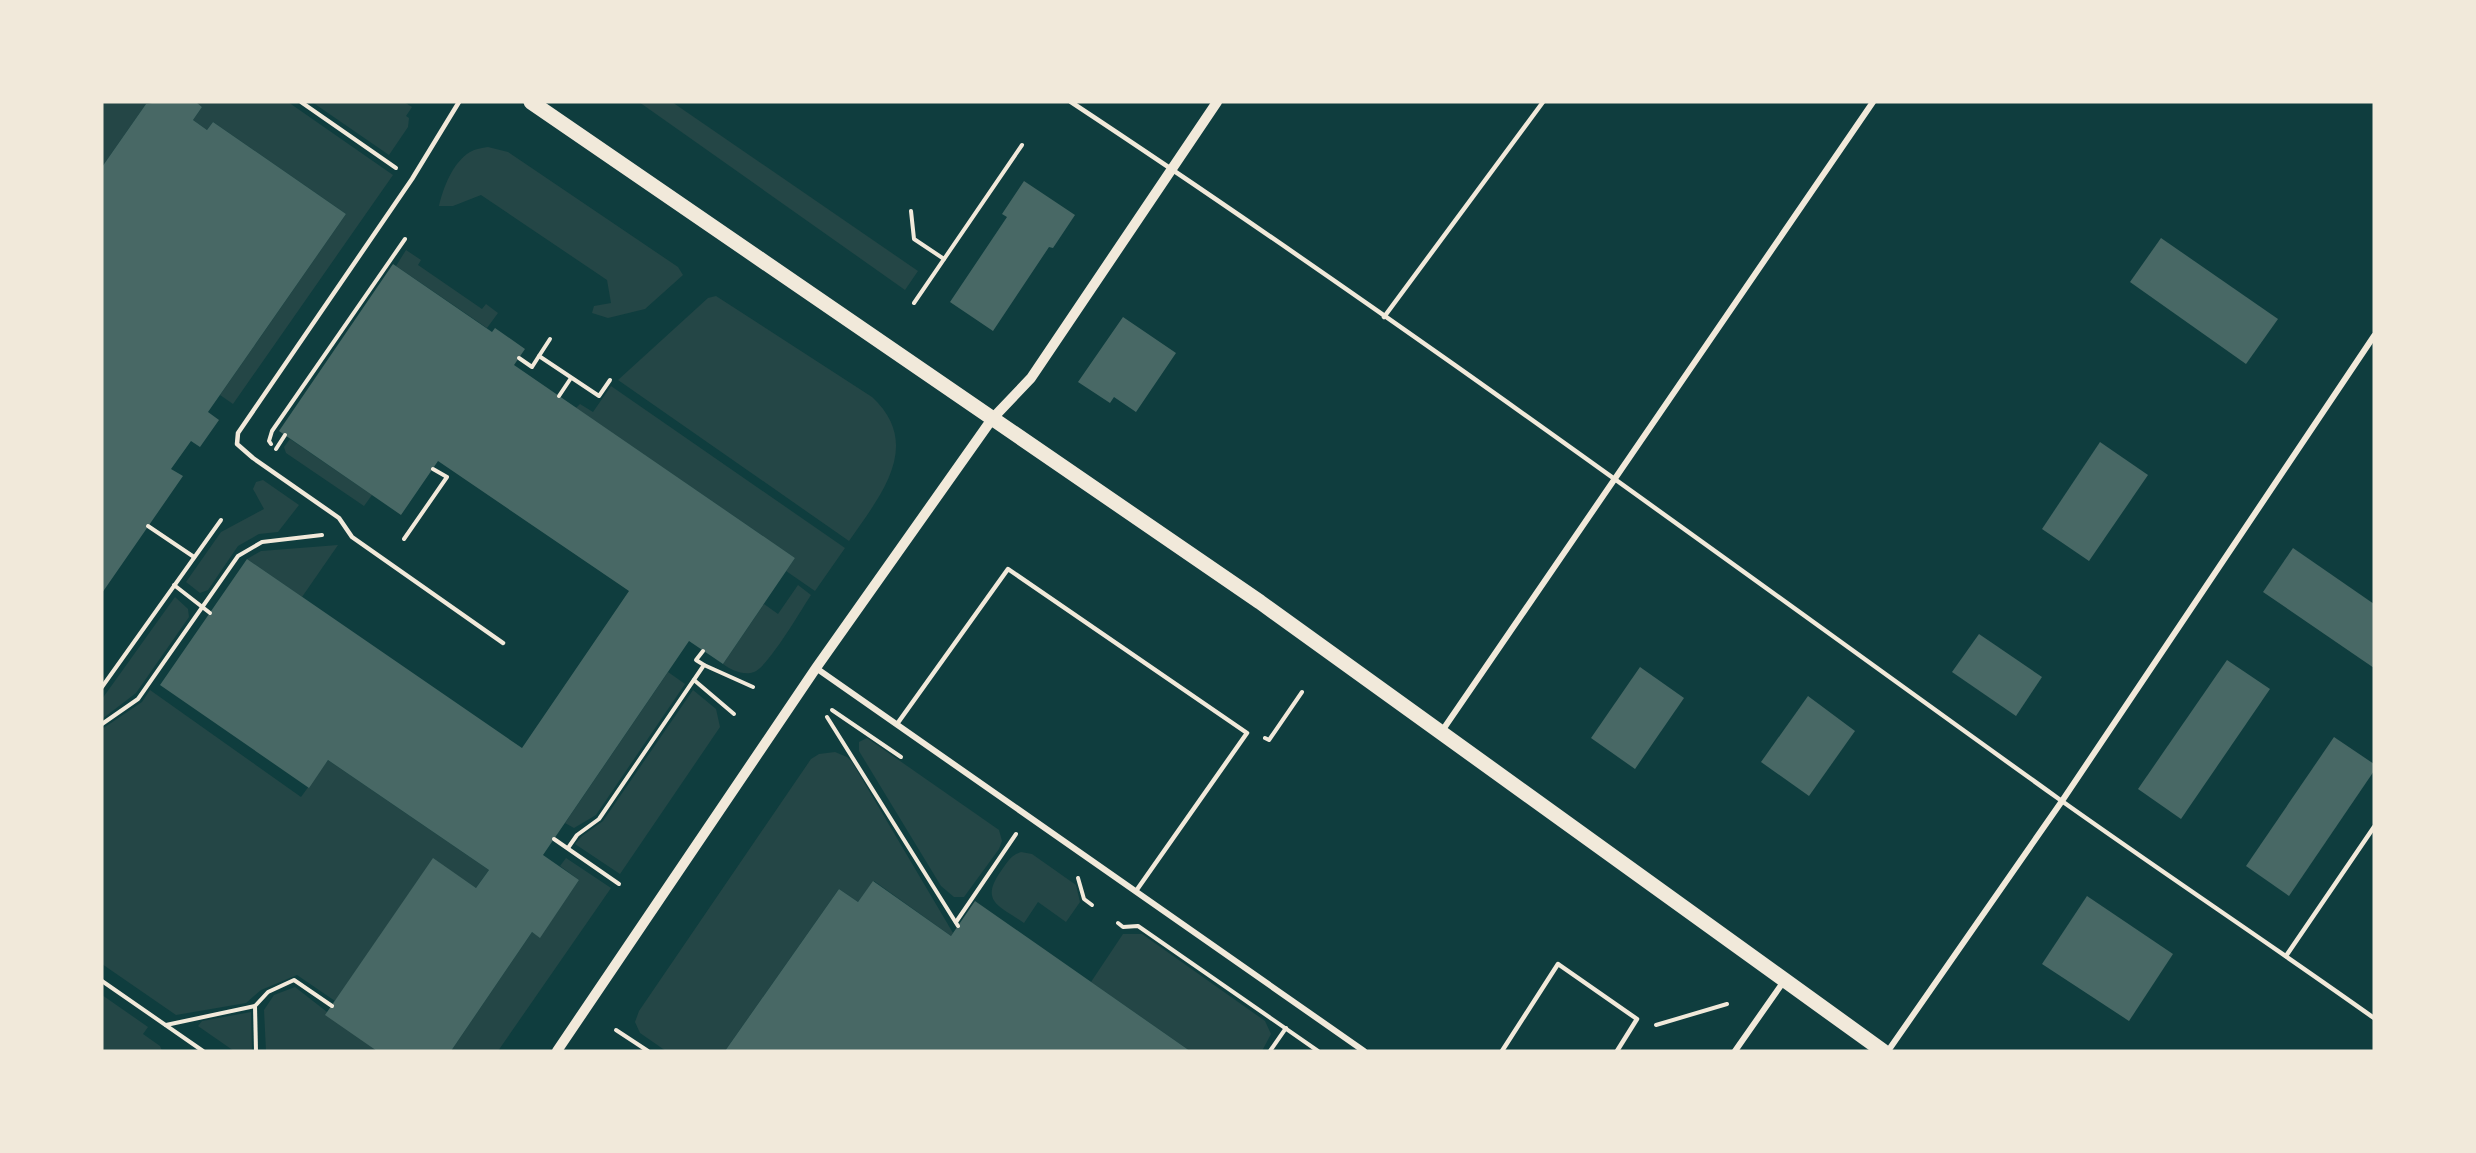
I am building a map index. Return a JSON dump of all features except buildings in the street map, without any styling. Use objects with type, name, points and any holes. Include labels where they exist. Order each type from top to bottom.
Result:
[{"type":"main road","points":[[531,102],[1260,602],[1883,1051]]},
{"type":"street","points":[[557,1051],[816,668],[992,419],[1031,378],[1217,102]]},
{"type":"street","points":[[1442,731],[1873,102]]},
{"type":"street","points":[[1888,1051],[2062,801],[2374,336]]},
{"type":"street","points":[[816,668],[1364,1051]]},
{"type":"street","points":[[1735,1051],[1784,981]]},
{"type":"lane","points":[[459,102],[411,179],[238,434],[237,444],[246,453],[339,518],[352,537],[503,643]]},
{"type":"lane","points":[[1071,102],[1171,168],[1615,479],[2062,801],[2374,1018]]},
{"type":"lane","points":[[1384,317],[1543,102]]},
{"type":"lane","points":[[897,724],[1008,569],[1247,733],[1136,891]]},
{"type":"lane","points":[[2286,956],[2374,826]]},
{"type":"lane","points":[[1502,1051],[1558,964],[1637,1019],[1617,1051]]},
{"type":"path","points":[[301,102],[397,169]]},
{"type":"path","points":[[914,303],[1022,145]]},
{"type":"path","points":[[911,211],[914,239],[944,260]]},
{"type":"path","points":[[285,456],[269,441],[272,431],[405,239]]},
{"type":"path","points":[[519,358],[532,367],[550,339]]},
{"type":"path","points":[[539,356],[599,396],[610,380]]},
{"type":"path","points":[[559,396],[571,378]]},
{"type":"path","points":[[275,449],[285,435]]},
{"type":"path","points":[[404,540],[447,477],[433,468]]},
{"type":"path","points":[[102,687],[221,520]]},
{"type":"path","points":[[148,526],[194,557]]},
{"type":"path","points":[[102,724],[138,699],[238,556],[262,542],[322,535]]},
{"type":"path","points":[[174,585],[210,613]]},
{"type":"path","points":[[703,651],[696,660],[753,687]]},
{"type":"path","points":[[568,848],[577,835],[599,819],[704,665]]},
{"type":"path","points":[[694,680],[734,714]]},
{"type":"path","points":[[1247,733],[1269,740],[1302,692]]},
{"type":"path","points":[[832,710],[909,763]]},
{"type":"path","points":[[827,717],[957,924],[1029,817]]},
{"type":"path","points":[[1005,829],[1024,842]]},
{"type":"path","points":[[554,838],[619,884]]},
{"type":"path","points":[[1070,873],[1079,879],[1084,899],[1092,905]]},
{"type":"path","points":[[1118,924],[1123,927],[1138,926],[1318,1051]]},
{"type":"path","points":[[165,1025],[255,1006],[268,992],[294,980],[332,1006]]},
{"type":"path","points":[[102,981],[203,1051]]},
{"type":"path","points":[[1635,1023],[1659,1025],[1727,1004]]},
{"type":"path","points":[[255,1006],[256,1051]]},
{"type":"path","points":[[1270,1051],[1286,1028]]},
{"type":"path","points":[[616,1030],[648,1051]]},
{"type":"shaded area","points":[[102,102],[158,102],[146,104],[102,167]]},
{"type":"shaded area","points":[[196,102],[288,102],[393,175],[233,404],[220,395],[346,214],[213,122],[207,130],[193,120],[202,107]]},
{"type":"shaded area","points":[[312,102],[404,102],[412,107],[406,116],[409,118],[408,127],[389,155]]},
{"type":"shaded area","points":[[639,102],[672,102],[918,271],[905,290]]},
{"type":"shaded area","points":[[488,147],[508,152],[678,267],[683,275],[645,309],[608,318],[592,313],[594,306],[611,303],[607,280],[481,195],[453,206],[439,206],[446,184],[459,162],[472,151]]},
{"type":"shaded area","points":[[406,250],[421,260],[418,265],[482,309],[486,304],[498,313],[487,328],[396,266]]},
{"type":"shaded area","points":[[716,296],[872,397],[887,415],[895,433],[896,452],[892,470],[884,488],[849,541],[618,380],[708,298]]},
{"type":"shaded area","points":[[611,386],[845,548],[815,591],[786,571],[795,558],[576,408],[580,404],[593,412]]},
{"type":"shaded area","points":[[290,439],[372,495],[364,506],[286,453],[284,447]]},
{"type":"shaded area","points":[[263,480],[299,505],[278,532],[259,534],[238,546],[208,590],[200,593],[186,582],[221,532],[264,509],[253,489],[256,482]]},
{"type":"shaded area","points":[[338,545],[302,597],[247,559],[261,551]]},
{"type":"shaded area","points":[[798,585],[811,595],[776,649],[760,668],[754,672],[742,673],[723,664],[764,604],[778,614]]},
{"type":"shaded area","points":[[175,597],[188,609],[189,617],[136,693],[102,719],[102,699]]},
{"type":"shaded area","points":[[668,672],[685,684],[596,815],[574,828],[565,823]]},
{"type":"shaded area","points":[[150,690],[301,797],[328,760],[489,870],[476,888],[433,859],[335,1001],[297,975],[261,990],[246,1003],[176,1015],[102,964],[102,729],[142,702]]},
{"type":"shaded area","points":[[693,690],[716,709],[720,727],[620,874],[575,844],[603,821]]},
{"type":"shaded area","points":[[867,738],[999,830],[1002,841],[999,849],[964,897],[954,897],[941,886],[859,751],[859,742]]},
{"type":"shaded area","points":[[835,752],[852,762],[953,933],[951,936],[874,881],[858,902],[839,889],[725,1051],[666,1051],[640,1033],[635,1022],[639,1011],[811,759],[819,754]]},
{"type":"shaded area","points":[[1021,852],[1032,854],[1076,885],[1080,902],[1066,922],[1038,902],[1024,923],[995,902],[992,890],[995,881],[1014,855]]},
{"type":"shaded area","points":[[566,858],[611,888],[498,1051],[451,1051],[532,932],[540,937],[579,880],[560,866]]},
{"type":"shaded area","points":[[1123,934],[1142,934],[1265,1021],[1271,1034],[1262,1051],[1190,1051],[1091,982]]},
{"type":"shaded area","points":[[295,987],[377,1051],[266,1051],[264,1010],[274,995]]},
{"type":"shaded area","points":[[102,995],[148,1027],[143,1034],[160,1046],[162,1051],[102,1051]]},
{"type":"shaded area","points":[[251,1012],[252,1051],[234,1051],[198,1026],[202,1021]]}]
